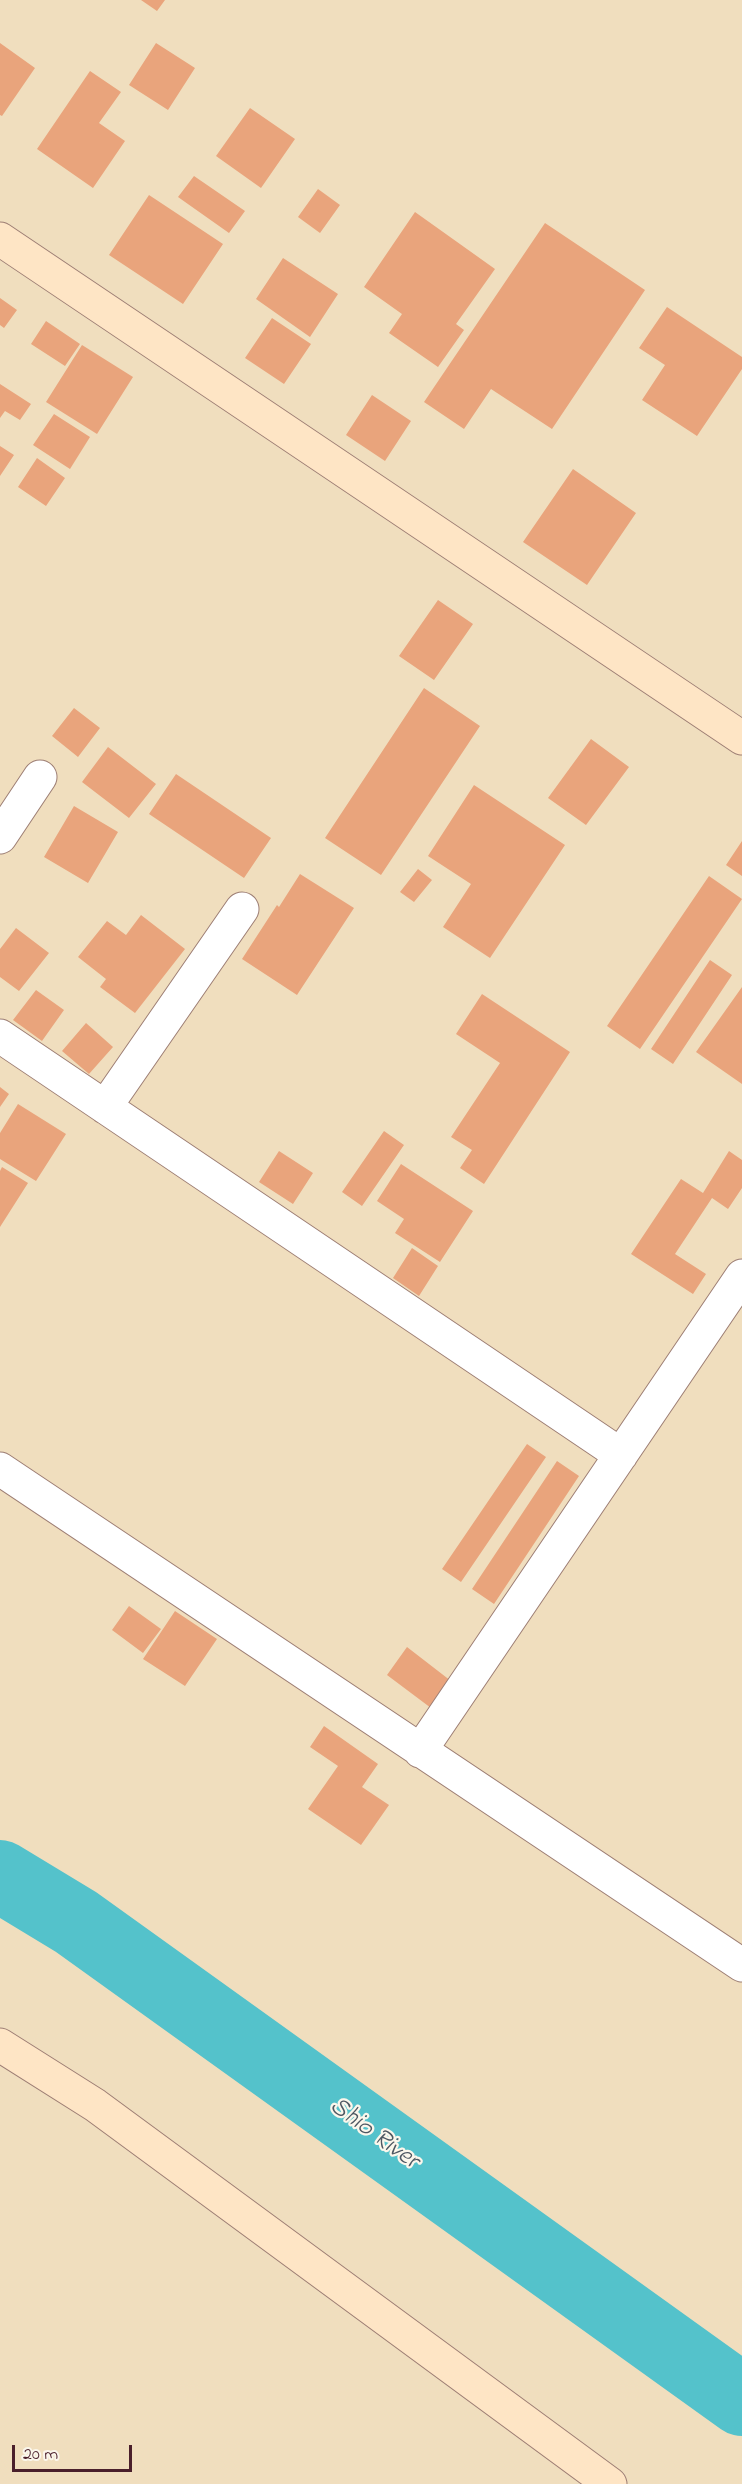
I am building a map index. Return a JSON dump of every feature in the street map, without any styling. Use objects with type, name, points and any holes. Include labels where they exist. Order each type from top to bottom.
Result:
[{"type":"street","points":[[0,239],[742,738]]},
{"type":"street","points":[[0,837],[40,777]]},
{"type":"street","points":[[105,1107],[242,909]]},
{"type":"street","points":[[2,1042],[105,1107],[621,1455]]},
{"type":"street","points":[[420,1750],[742,1276]]},
{"type":"street","points":[[0,1469],[742,1965]]},
{"type":"street","points":[[0,2045],[96,2105],[610,2484]]},
{"type":"building","points":[[141,0],[165,0],[157,11]]},
{"type":"building","points":[[0,43],[35,68],[2,116],[0,115]]},
{"type":"building","points":[[156,43],[195,68],[168,110],[129,85]]},
{"type":"building","points":[[90,71],[121,92],[99,123],[125,141],[93,188],[37,149]]},
{"type":"building","points":[[250,108],[295,139],[261,188],[216,156]]},
{"type":"building","points":[[194,176],[245,211],[229,233],[178,197]]},
{"type":"building","points":[[318,189],[340,205],[320,233],[298,217]]},
{"type":"building","points":[[149,195],[223,244],[183,304],[109,255]]},
{"type":"building","points":[[415,212],[495,269],[456,324],[464,330],[438,367],[389,333],[402,314],[364,287]]},
{"type":"building","points":[[545,223],[645,290],[552,429],[491,389],[464,429],[424,402]]},
{"type":"building","points":[[283,258],[338,294],[310,337],[256,299]]},
{"type":"building","points":[[0,298],[17,310],[4,328],[0,325]]},
{"type":"building","points":[[667,307],[742,357],[742,369],[697,436],[642,400],[665,365],[639,348]]},
{"type":"building","points":[[272,318],[311,344],[284,384],[245,358]]},
{"type":"building","points":[[46,321],[80,344],[65,366],[31,344]]},
{"type":"building","points":[[82,345],[133,377],[97,434],[46,402]]},
{"type":"building","points":[[0,384],[31,404],[20,420],[5,411],[0,418]]},
{"type":"building","points":[[372,395],[411,421],[385,461],[346,435]]},
{"type":"building","points":[[54,414],[90,437],[70,469],[33,445]]},
{"type":"building","points":[[0,446],[14,455],[0,476]]},
{"type":"building","points":[[37,458],[65,478],[46,506],[18,487]]},
{"type":"building","points":[[573,469],[636,513],[587,585],[523,542]]},
{"type":"building","points":[[438,600],[473,624],[434,680],[399,656]]},
{"type":"building","points":[[424,688],[480,726],[381,875],[325,838]]},
{"type":"building","points":[[74,708],[100,728],[78,757],[52,736]]},
{"type":"building","points":[[591,739],[629,767],[586,825],[548,798]]},
{"type":"building","points":[[108,747],[156,784],[129,818],[82,782]]},
{"type":"building","points":[[176,774],[271,838],[244,878],[149,814]]},
{"type":"building","points":[[474,785],[565,845],[490,958],[443,927],[471,884],[428,856]]},
{"type":"building","points":[[74,806],[118,832],[88,883],[44,857]]},
{"type":"building","points":[[742,841],[742,876],[726,865]]},
{"type":"building","points":[[418,869],[432,880],[414,902],[400,892]]},
{"type":"building","points":[[300,874],[354,908],[297,995],[242,959]]},
{"type":"building","points":[[709,876],[742,899],[640,1049],[607,1026]]},
{"type":"building","points":[[141,915],[185,949],[135,1013],[100,987],[106,979],[78,957],[107,921],[126,935]]},
{"type":"building","points":[[16,928],[49,953],[19,991],[0,977],[0,949]]},
{"type":"building","points":[[710,960],[732,975],[673,1064],[651,1049]]},
{"type":"building","points":[[742,987],[742,1084],[696,1052]]},
{"type":"building","points":[[36,990],[64,1010],[42,1041],[13,1020]]},
{"type":"building","points":[[482,994],[570,1052],[484,1184],[460,1168],[472,1150],[451,1137],[500,1063],[456,1034]]},
{"type":"building","points":[[86,1023],[113,1047],[89,1074],[62,1051]]},
{"type":"building","points":[[0,1087],[9,1094],[0,1107]]},
{"type":"building","points":[[18,1104],[66,1134],[36,1181],[0,1159],[0,1133]]},
{"type":"building","points":[[384,1131],[404,1145],[362,1206],[342,1192]]},
{"type":"building","points":[[279,1151],[313,1173],[293,1204],[259,1182]]},
{"type":"building","points":[[729,1151],[742,1160],[742,1188],[728,1209],[712,1198],[675,1254],[706,1274],[693,1294],[631,1254],[681,1179],[703,1193]]},
{"type":"building","points":[[401,1164],[473,1211],[440,1262],[395,1233],[404,1219],[377,1201]]},
{"type":"building","points":[[2,1167],[28,1183],[0,1227],[0,1171]]},
{"type":"building","points":[[412,1248],[438,1266],[419,1296],[393,1278]]},
{"type":"building","points":[[527,1444],[546,1457],[461,1582],[442,1569]]},
{"type":"building","points":[[557,1461],[579,1476],[494,1604],[472,1589]]},
{"type":"building","points":[[129,1606],[161,1629],[143,1653],[112,1630]]},
{"type":"building","points":[[175,1611],[217,1639],[185,1686],[143,1659]]},
{"type":"building","points":[[407,1647],[451,1681],[431,1708],[387,1675]]},
{"type":"building","points":[[324,1726],[378,1764],[362,1787],[389,1805],[361,1845],[308,1809],[338,1766],[310,1747]]},
{"type":"waterway","name":"Shio River","points":[[0,1876],[76,1922],[742,2400]]}]
